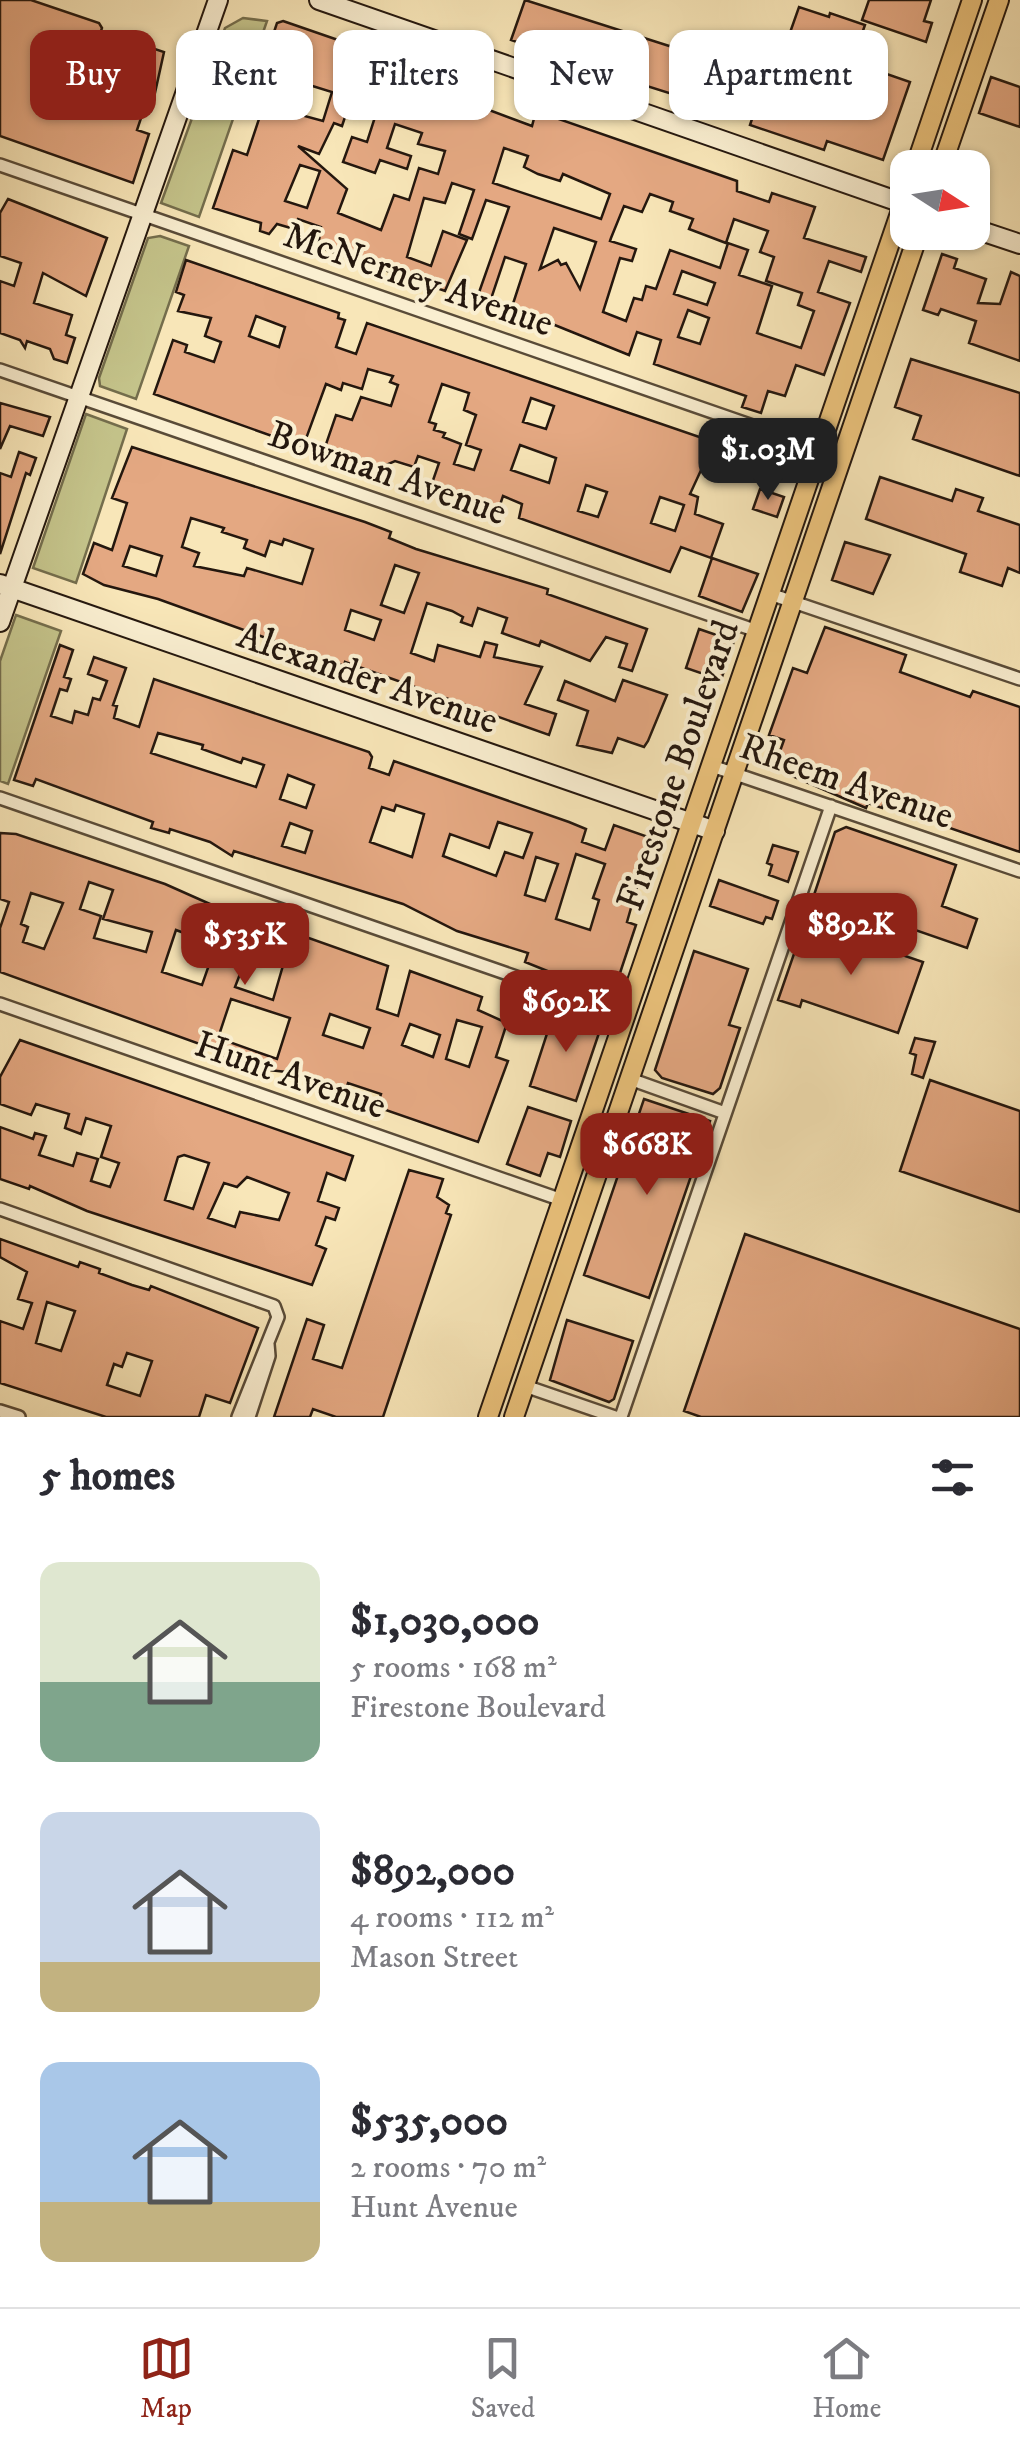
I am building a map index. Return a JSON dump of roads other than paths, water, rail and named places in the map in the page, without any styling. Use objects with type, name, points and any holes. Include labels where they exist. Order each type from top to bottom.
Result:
[{"type":"main road","points":[[921,150],[972,0]]},
{"type":"main road","points":[[947,150],[999,0]]},
{"type":"main road","name":"Firestone Boulevard","points":[[488,1417],[890,245]]},
{"type":"main road","name":"Firestone Boulevard","points":[[514,1417],[913,250]]},
{"type":"street","points":[[0,622],[6,586],[145,215],[218,0]]},
{"type":"street","points":[[319,0],[890,194]]},
{"type":"street","name":"McNerney Avenue","points":[[0,165],[819,449]]},
{"type":"street","points":[[990,234],[1020,244]]},
{"type":"street","name":"Bowman Avenue","points":[[0,370],[757,631]]},
{"type":"street","name":"Alexander Avenue","points":[[6,586],[716,831]]},
{"type":"street","points":[[770,594],[1020,679]]},
{"type":"street","name":"Rheem Avenue","points":[[712,766],[1020,871]]},
{"type":"street","points":[[0,798],[626,1015]]},
{"type":"street","points":[[525,1386],[618,1417],[830,806]]},
{"type":"street","name":"Hunt Avenue","points":[[0,1004],[562,1200]]},
{"type":"street","points":[[630,1078],[725,1113]]},
{"type":"street","points":[[0,1209],[276,1308],[269,1356],[249,1417]]},
{"type":"street","points":[[238,1417],[260,1352],[268,1344]]},
{"type":"street","points":[[0,1410],[18,1417]]}]
